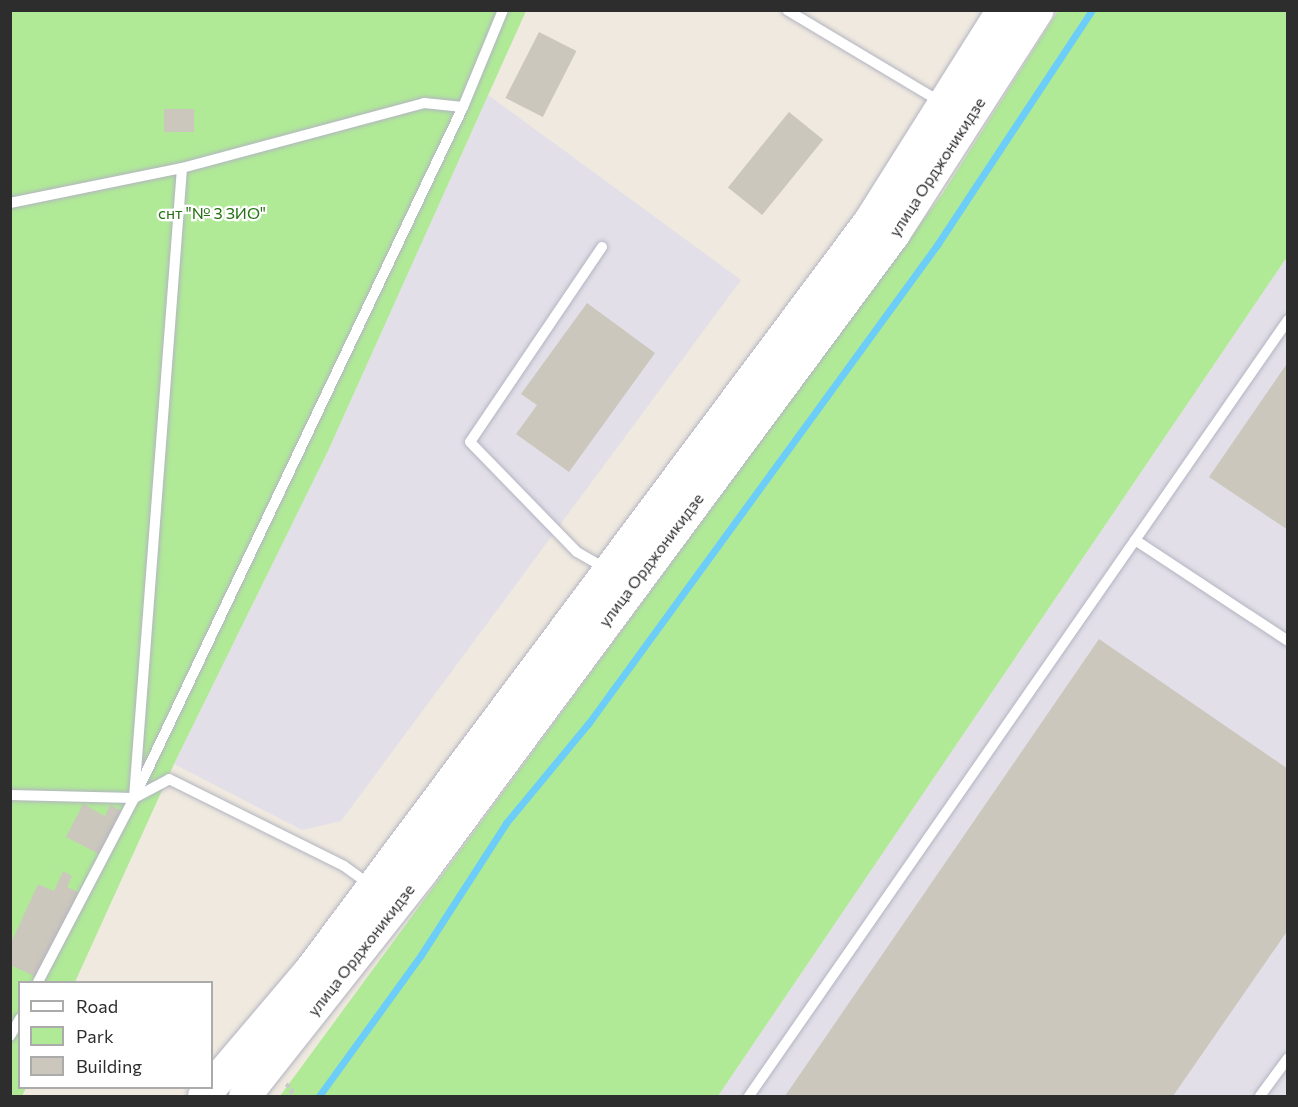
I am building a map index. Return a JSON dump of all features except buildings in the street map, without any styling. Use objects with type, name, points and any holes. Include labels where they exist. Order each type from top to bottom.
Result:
[{"type":"main road","name":"улица Орджоникидзе","points":[[245,1096],[414,882],[894,234],[1038,10]]},
{"type":"main road","name":"улица Орджоникидзе","points":[[213,1085],[310,971],[870,221],[997,16]]},
{"type":"main road","points":[[260,1096],[280,1053]]},
{"type":"lane","points":[[39,981],[134,798],[463,107],[503,10]]},
{"type":"lane","points":[[787,10],[944,104]]},
{"type":"lane","points":[[10,203],[182,168],[424,103],[463,107]]},
{"type":"lane","points":[[134,798],[182,168]]},
{"type":"lane","points":[[602,247],[470,442],[577,552],[609,571]]},
{"type":"lane","points":[[749,1096],[1287,320]]},
{"type":"lane","points":[[1135,540],[1287,640]]},
{"type":"lane","points":[[10,795],[134,798],[169,779],[344,866],[373,887]]},
{"type":"lane","points":[[10,1036],[18,1022]]},
{"type":"lane","points":[[1260,1096],[1287,1058]]},
{"type":"path","points":[[288,1096],[293,1090]]},
{"type":"shaded area","points":[[488,95],[741,280],[341,821],[302,830],[174,764],[328,451]]},
{"type":"shaded area","points":[[1287,257],[1287,1096],[718,1096]]},
{"type":"green space","name":"снт \"№ 3 ЗИО\"","points":[[10,11],[526,11],[328,451],[174,764],[75,981],[18,981],[18,1089],[26,1089],[22,1096],[10,1096]]},
{"type":"green space","points":[[1058,11],[1287,11],[1287,257],[718,1096],[280,1096],[943,193]]},
{"type":"waterway","points":[[319,1096],[421,955],[506,823],[588,724],[937,245],[1092,10]]}]
